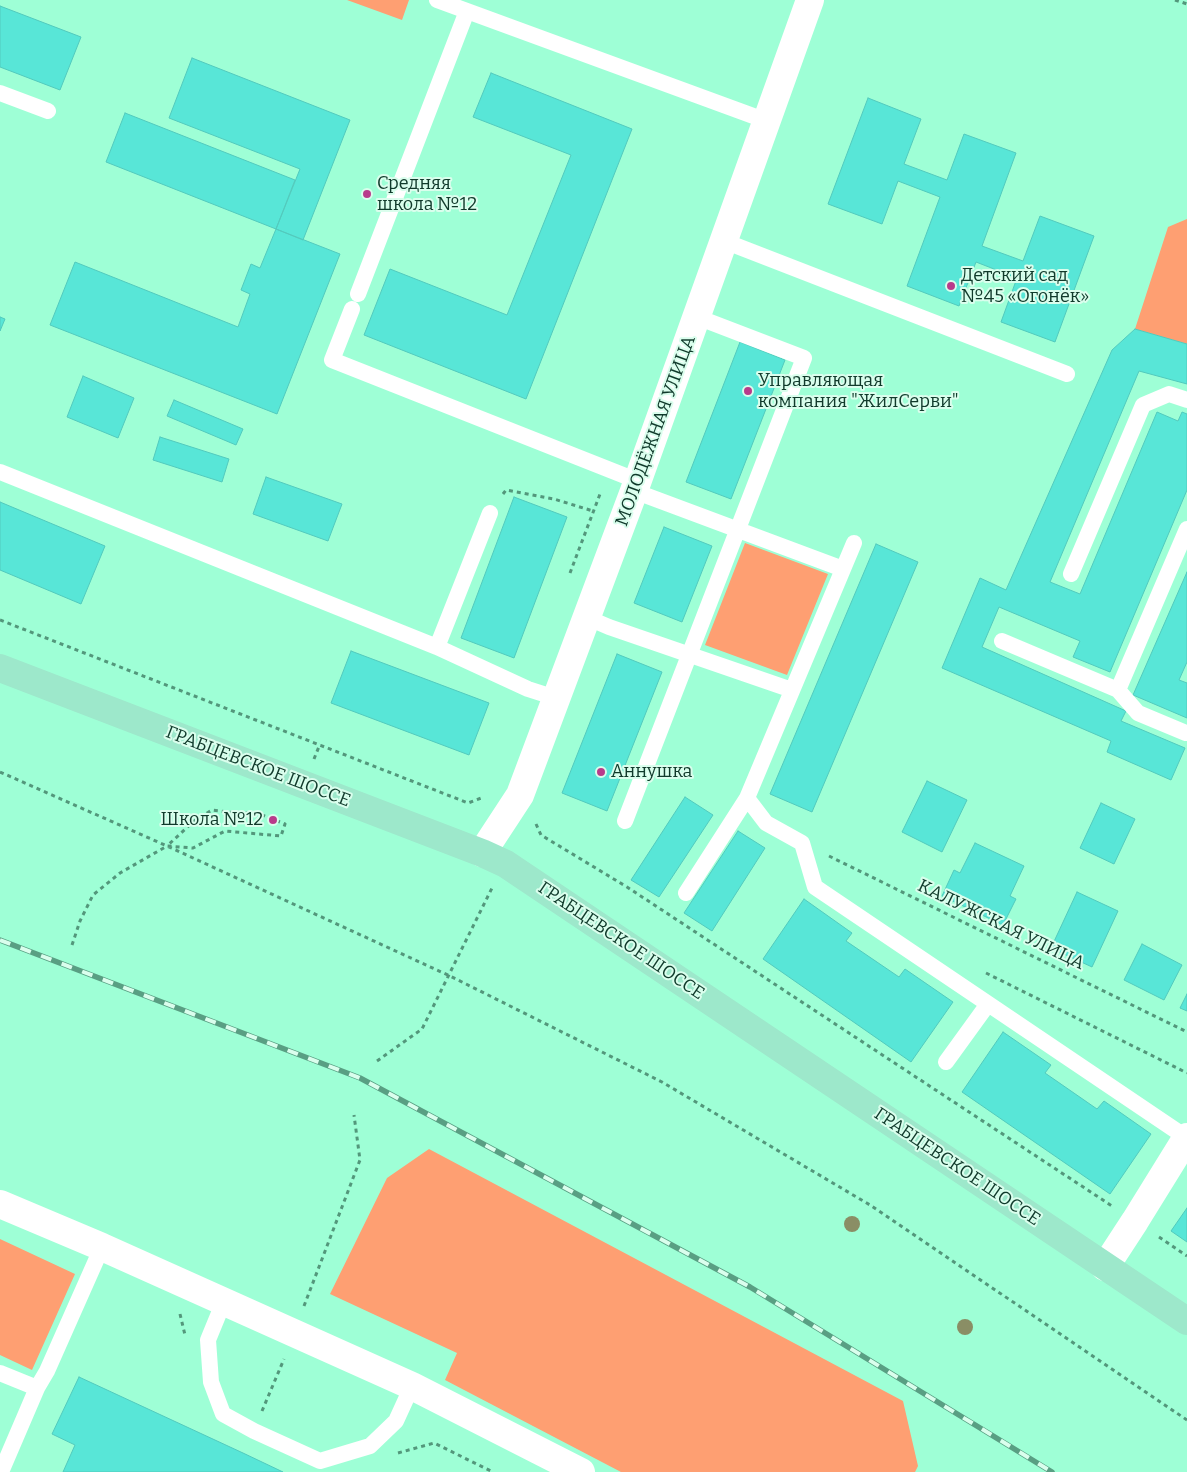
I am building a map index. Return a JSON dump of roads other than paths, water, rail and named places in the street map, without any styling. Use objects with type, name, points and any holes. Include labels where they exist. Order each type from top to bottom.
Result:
[{"type":"main road","name":"ГРАБЦЕВСКОЕ ШОССЕ","points":[[0,668],[494,858],[1187,1320]]},
{"type":"street","name":"МОЛОДЁЖНАЯ УЛИЦА","points":[[494,858],[588,618],[810,0]]},
{"type":"street","points":[[1106,1266],[1187,1138]]},
{"type":"street","points":[[0,1204],[102,1247],[412,1386],[581,1472]]},
{"type":"lane","points":[[437,0],[767,121]]},
{"type":"lane","points":[[467,11],[332,360],[738,530],[843,569]]},
{"type":"lane","points":[[0,92],[48,111]]},
{"type":"lane","points":[[724,241],[1067,374]]},
{"type":"lane","points":[[625,821],[804,358],[697,317]]},
{"type":"lane","points":[[1070,574],[1143,405],[1168,394],[1187,400]]},
{"type":"lane","points":[[0,472],[437,647],[528,688],[556,698]]},
{"type":"lane","points":[[437,647],[490,513]]},
{"type":"lane","points":[[1118,690],[1187,529]]},
{"type":"lane","points":[[686,893],[747,798],[854,543]]},
{"type":"lane","points":[[588,618],[792,690]]},
{"type":"lane","points":[[1002,641],[1118,690],[1138,713],[1186,733]]},
{"type":"lane","points":[[747,798],[766,823],[802,842],[816,887],[1187,1138]]},
{"type":"lane","points":[[946,1062],[988,1004]]},
{"type":"lane","points":[[1,1472],[102,1247]]},
{"type":"lane","points":[[224,1301],[208,1340],[211,1382],[223,1414],[254,1431],[320,1461],[370,1446],[396,1421],[412,1386]]},
{"type":"lane","points":[[0,1373],[38,1388]]},
{"type":"railway","points":[[0,940],[360,1078],[750,1287],[1052,1472]]},
{"type":"place","name":"Средняя школа №12","points":[[367,194]]},
{"type":"place","name":"Детский сад №45 «Огонёк»","points":[[951,286]]},
{"type":"place","name":"Управляющая компания \"ЖилСерви\"","points":[[748,391]]},
{"type":"place","name":"Аннушка","points":[[601,772]]},
{"type":"place","name":"Школа №12","points":[[273,820]]}]
